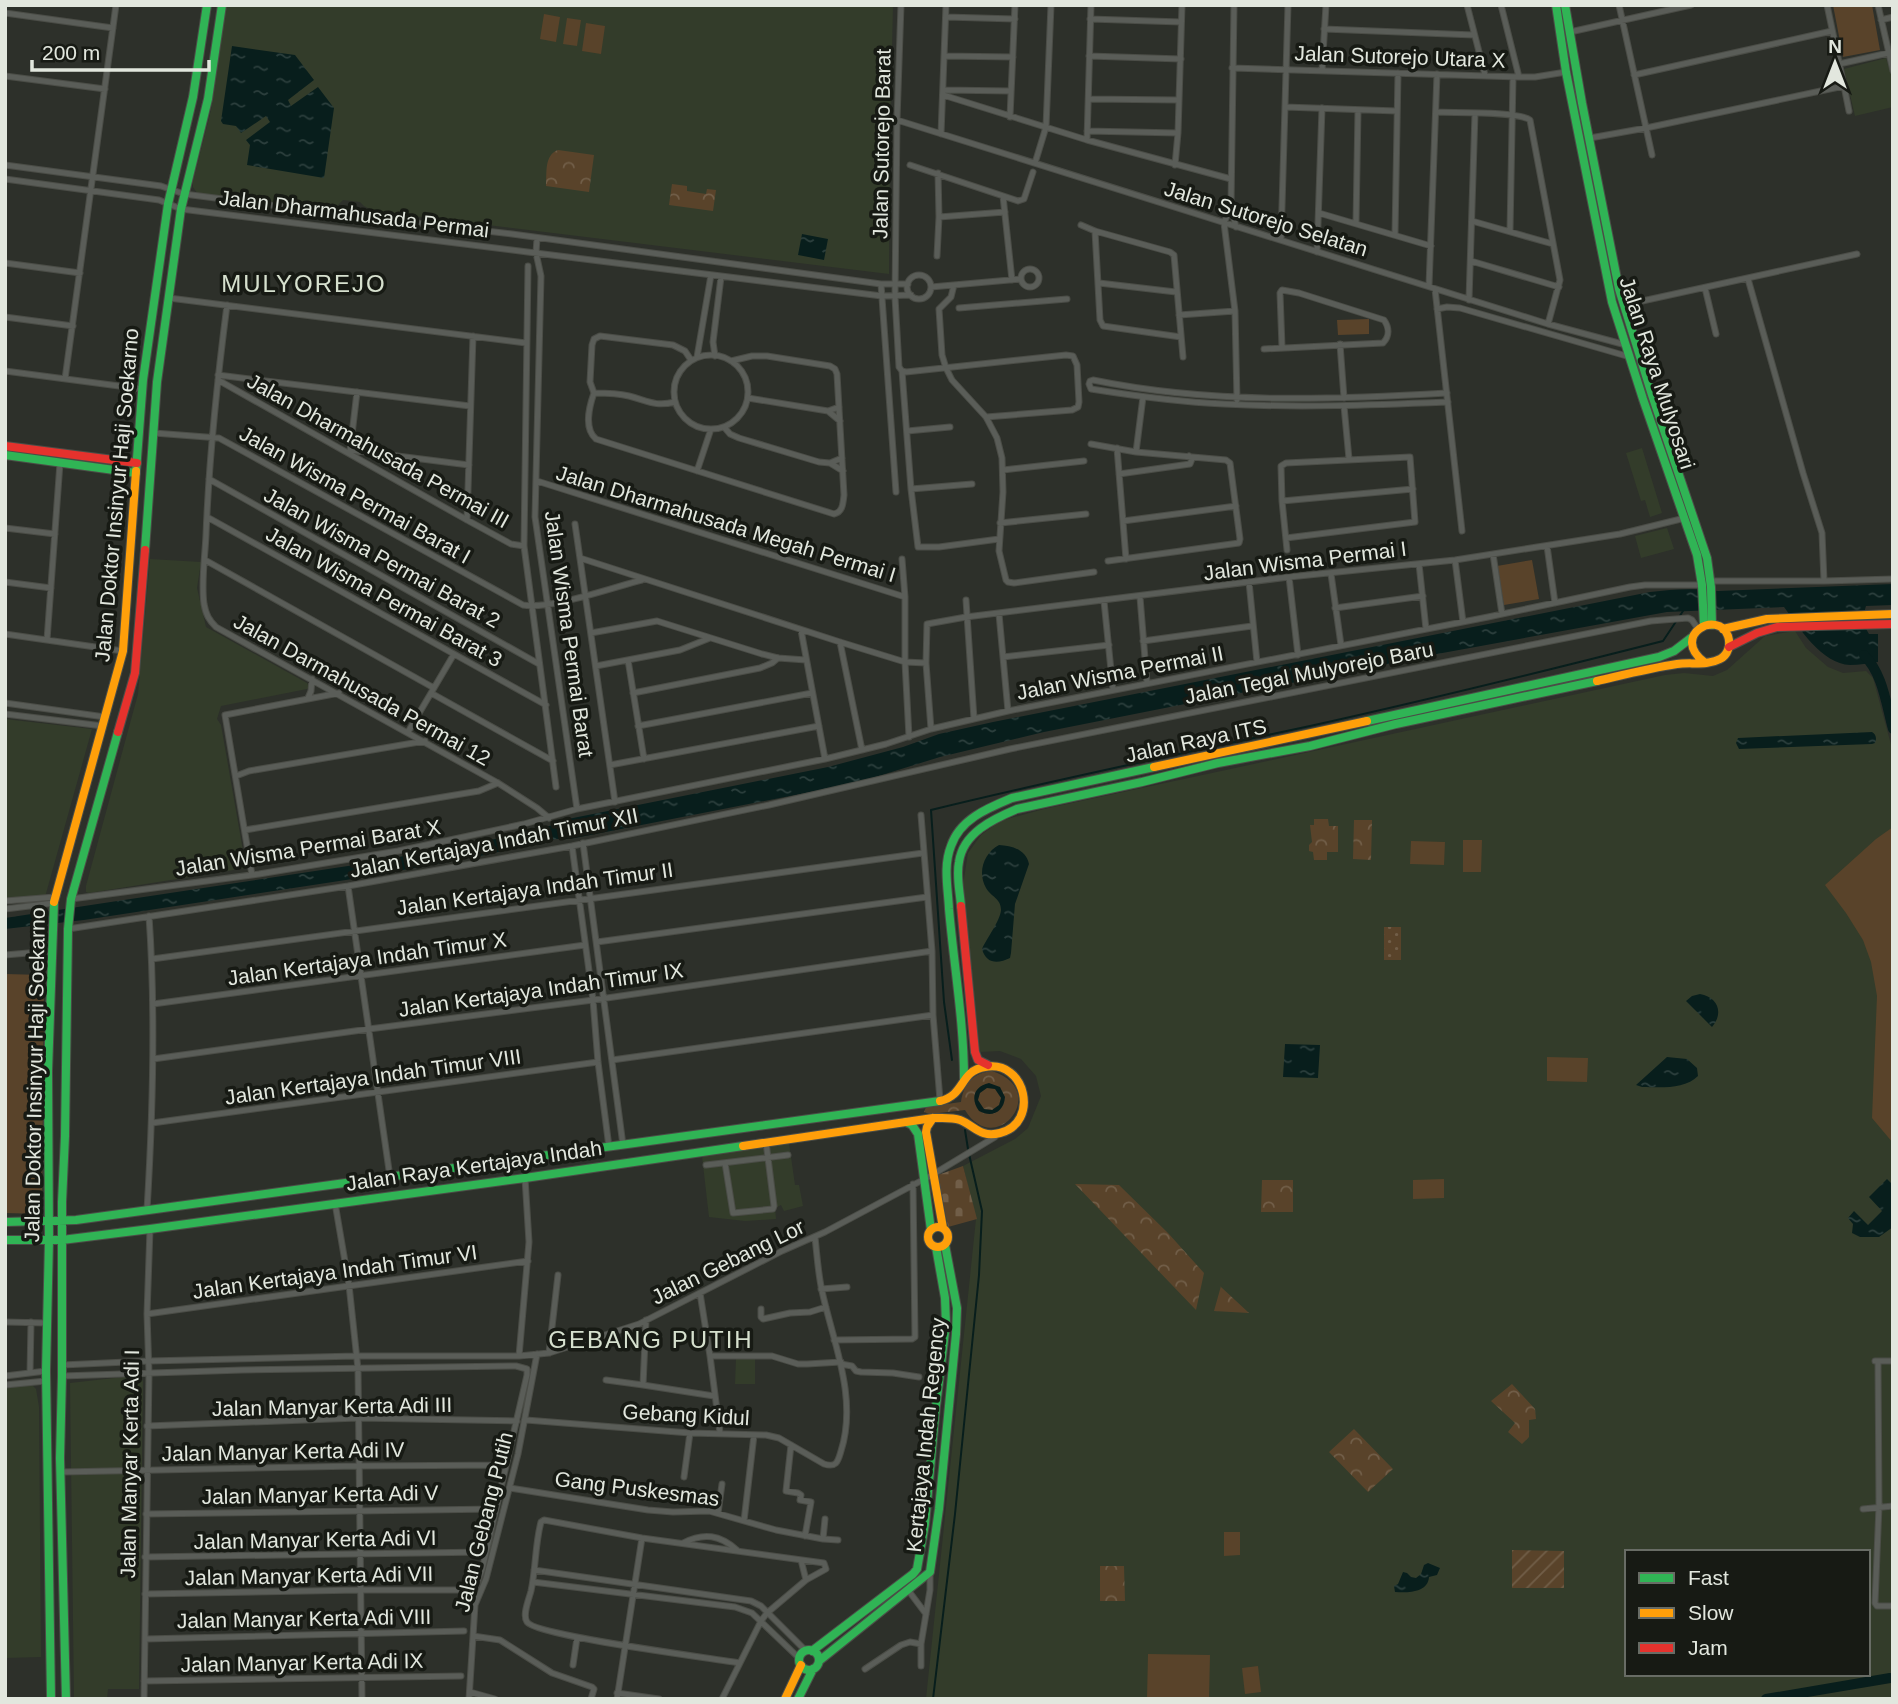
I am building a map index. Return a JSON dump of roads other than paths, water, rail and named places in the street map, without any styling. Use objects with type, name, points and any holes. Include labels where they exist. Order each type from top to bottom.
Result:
[{"type":"main road","name":"Jalan Doktor Insinyur Haji Soekarno","points":[[51,1699],[46,1375],[49,1240],[48,1071],[54,903],[123,651],[142,385],[168,204],[193,97],[207,5]]},
{"type":"main road","name":"Jalan Doktor Insinyur Haji Soekarno","points":[[66,1699],[61,1467],[62,1221],[66,964],[70,903],[135,673],[157,382],[181,209],[208,99],[222,5]]},
{"type":"main road","name":"Jalan Raya Mulyosari","points":[[1561,8],[1570,32],[1590,138],[1591,169],[1612,302],[1630,357],[1706,554],[1705,626]]},
{"type":"main road","name":"Jalan Raya Mulyosari","points":[[1561,8],[1566,72],[1591,169]]},
{"type":"main road","name":"Jalan Raya Mulyosari","points":[[1593,183],[1647,397],[1706,585]]},
{"type":"main road","points":[[142,385],[150,379],[157,382]]},
{"type":"main road","points":[[5,446],[137,463]]},
{"type":"main road","points":[[5,456],[136,473]]},
{"type":"main road","points":[[130,561],[140,565],[145,558]]},
{"type":"main road","points":[[1865,620],[1893,614]]},
{"type":"main road","points":[[1723,629],[1728,637],[1729,647],[1720,660],[1715,663],[1704,662],[1695,655],[1691,638],[1705,626],[1723,629],[1748,622],[1865,620],[1893,624]]},
{"type":"main road","points":[[1729,647],[1789,622]]},
{"type":"main road","name":"Jalan Raya ITS","points":[[964,1079],[964,1052],[946,864],[951,844],[962,827],[975,816],[1012,798],[1660,657],[1691,638]]},
{"type":"main road","name":"Jalan Raya ITS","points":[[993,1066],[981,1063],[976,1057],[963,942],[958,864],[962,848],[983,826],[1000,816],[1017,809],[1138,783],[1218,762],[1310,746],[1396,724],[1687,662],[1704,662]]},
{"type":"main road","points":[[1559,680],[1561,690]]},
{"type":"main road","points":[[1548,682],[1550,692]]},
{"type":"main road","points":[[1318,731],[1321,743]]},
{"type":"main road","points":[[1308,734],[1310,746]]},
{"type":"main road","points":[[1146,769],[1149,780]]},
{"type":"main road","points":[[1135,772],[1138,783]]},
{"type":"main road","points":[[951,930],[962,929]]},
{"type":"main road","points":[[952,943],[963,942]]},
{"type":"main road","points":[[50,1015],[57,1017],[60,1013],[62,973],[66,964]]},
{"type":"main road","points":[[48,1071],[54,1062],[56,1034],[66,1034]]},
{"type":"main road","points":[[940,1100],[955,1096],[964,1079],[976,1070],[993,1066],[1015,1075],[1025,1092],[1026,1101],[1021,1118],[1003,1132],[981,1133]]},
{"type":"main road","name":"Jalan Raya Kertajaya Indah","points":[[5,1222],[62,1221],[147,1210],[940,1100]]},
{"type":"main road","points":[[907,1105],[912,1113],[908,1122],[918,1134],[928,1177],[943,1228],[948,1234],[947,1242],[940,1246],[932,1245],[928,1238],[931,1230],[928,1177],[926,1132],[929,1119],[920,1112],[923,1103]]},
{"type":"main road","name":"Jalan Raya Kertajaya Indah","points":[[5,1240],[62,1240],[150,1229],[946,1117],[960,1120],[981,1133]]},
{"type":"main road","points":[[623,1145],[626,1162]]},
{"type":"main road","points":[[332,1185],[335,1203]]},
{"type":"main road","points":[[931,1230],[943,1228]]},
{"type":"main road","name":"Kertajaya Indah Regency","points":[[809,1651],[912,1574],[919,1562],[946,1324],[940,1246]]},
{"type":"main road","name":"Kertajaya Indah Regency","points":[[819,1661],[930,1572],[939,1509],[957,1308],[940,1246]]},
{"type":"main road","points":[[936,1406],[948,1406]]},
{"type":"main road","points":[[47,1468],[61,1467]]},
{"type":"main road","points":[[927,1507],[939,1509]]},
{"type":"main road","points":[[785,1699],[802,1654],[809,1651],[817,1653],[817,1666],[798,1699]]},
{"type":"main road","points":[[800,1662],[807,1670],[813,1669]]},
{"type":"street","points":[[65,379],[116,5]]},
{"type":"street","name":"Jalan Sutorejo Barat","points":[[901,5],[895,297],[918,547],[999,539]]},
{"type":"street","points":[[941,134],[946,5]]},
{"type":"street","points":[[1010,117],[1015,5]]},
{"type":"street","points":[[1035,163],[1046,127],[1051,5]]},
{"type":"street","points":[[1087,140],[1091,5]]},
{"type":"street","points":[[1175,165],[1182,5]]},
{"type":"street","points":[[1234,5],[1231,206],[1236,227]]},
{"type":"street","points":[[1280,240],[1288,5]]},
{"type":"street","points":[[1322,71],[1326,5]]},
{"type":"street","points":[[1467,5],[1485,75]]},
{"type":"street","points":[[1501,5],[1516,77],[1512,115],[1510,231]]},
{"type":"street","points":[[1619,5],[1652,155]]},
{"type":"street","points":[[1570,32],[1690,5]]},
{"type":"street","points":[[1827,5],[1849,111]]},
{"type":"street","points":[[1878,5],[1893,71]]},
{"type":"street","points":[[5,13],[113,28]]},
{"type":"street","points":[[946,17],[1015,19]]},
{"type":"street","points":[[1881,20],[1893,17]]},
{"type":"street","points":[[1090,19],[1181,22]]},
{"type":"street","points":[[1324,29],[1474,34]]},
{"type":"street","points":[[1634,75],[1832,31]]},
{"type":"street","points":[[1839,64],[1890,53]]},
{"type":"street","points":[[945,56],[1013,57]]},
{"type":"street","points":[[1089,57],[1181,59]]},
{"type":"street","name":"Jalan Sutorejo Utara X","points":[[1232,68],[1516,77],[1566,72]]},
{"type":"street","points":[[1395,234],[1398,73]]},
{"type":"street","points":[[1437,74],[1432,288],[1437,309],[1462,531]]},
{"type":"street","points":[[5,76],[104,89]]},
{"type":"street","points":[[1590,138],[1844,86]]},
{"type":"street","points":[[944,92],[1011,91]]},
{"type":"street","points":[[944,92],[1010,117],[1231,179]]},
{"type":"street","points":[[1089,99],[1179,100]]},
{"type":"street","points":[[1285,107],[1397,111]]},
{"type":"street","points":[[1317,252],[1322,108]]},
{"type":"street","points":[[1356,223],[1358,110]]},
{"type":"street","points":[[1436,112],[1512,115],[1530,120],[1560,278],[1548,324]]},
{"type":"street","points":[[1469,299],[1475,113]]},
{"type":"street","name":"Jalan Sutorejo Selatan","points":[[897,120],[1548,324],[1627,345]]},
{"type":"street","points":[[1087,131],[1178,133]]},
{"type":"street","points":[[910,164],[1018,201],[1024,199],[1033,172]]},
{"type":"street","name":"Jalan Dharmahusada Permai","points":[[5,165],[160,186],[184,194],[334,214],[881,284],[908,284]]},
{"type":"street","points":[[937,257],[938,173]]},
{"type":"street","name":"Jalan Dharmahusada Permai","points":[[5,179],[159,200],[181,209],[882,296],[911,295]]},
{"type":"street","points":[[1003,196],[1012,280]]},
{"type":"street","points":[[1231,206],[1224,223],[1235,311],[1237,401]]},
{"type":"street","points":[[939,217],[1005,212]]},
{"type":"street","points":[[1319,213],[1431,246]]},
{"type":"street","points":[[1472,221],[1553,244]]},
{"type":"street","points":[[1081,225],[1174,255],[1183,357]]},
{"type":"street","points":[[1095,231],[1100,320],[1103,326],[1181,337]]},
{"type":"street","points":[[536,253],[537,238]]},
{"type":"street","name":"Jalan Wisma Permai Barat","points":[[536,253],[541,276],[535,517],[577,809]]},
{"type":"street","points":[[1624,305],[1857,254]]},
{"type":"street","points":[[1471,261],[1559,286]]},
{"type":"street","points":[[715,356],[713,342],[717,262]]},
{"type":"street","points":[[5,263],[80,273]]},
{"type":"street","points":[[528,266],[524,546],[556,787]]},
{"type":"street","points":[[1027,270],[1035,271],[1038,276],[1038,282],[1031,287],[1023,284],[1021,279],[1027,270]]},
{"type":"street","points":[[919,275],[929,280],[929,295],[918,299],[908,292],[908,284],[912,278],[919,275]]},
{"type":"street","points":[[716,276],[694,358],[678,374],[673,392],[675,402],[680,413],[689,421],[699,427],[711,429],[724,427],[735,421],[744,411],[749,388],[741,368],[731,361],[715,356],[694,358],[673,345],[600,336],[594,339],[592,345],[590,382],[594,393],[588,428],[591,435],[596,439],[697,471],[834,514],[838,513],[843,503],[843,471],[835,369],[767,356],[731,361]]},
{"type":"street","points":[[931,287],[1021,279]]},
{"type":"street","points":[[1748,279],[1822,533],[1824,581]]},
{"type":"street","points":[[881,284],[896,492]]},
{"type":"street","points":[[1099,284],[1176,292]]},
{"type":"street","points":[[954,285],[951,298],[939,309],[942,355],[952,380],[986,417],[996,438],[1003,470],[999,539],[1000,560],[1006,580],[1014,583],[1094,572]]},
{"type":"street","points":[[1031,287],[1032,302]]},
{"type":"street","points":[[1706,288],[1716,334]]},
{"type":"street","points":[[1264,349],[1383,343],[1387,339],[1387,324],[1384,320],[1286,289],[1280,293],[1282,347]]},
{"type":"street","points":[[169,298],[526,343]]},
{"type":"street","points":[[959,308],[1068,299]]},
{"type":"street","points":[[227,305],[212,437],[205,562],[553,761]]},
{"type":"street","points":[[1437,309],[1460,308],[1630,357]]},
{"type":"street","points":[[1180,315],[1235,311]]},
{"type":"street","points":[[5,317],[73,326]]},
{"type":"street","points":[[467,520],[473,336]]},
{"type":"street","points":[[1340,344],[1344,398]]},
{"type":"street","points":[[902,370],[906,372],[1073,356],[1077,365],[1078,408],[986,417]]},
{"type":"street","points":[[5,371],[142,385]]},
{"type":"street","points":[[218,377],[470,406]]},
{"type":"street","name":"Jalan Dharmahusada Permai III","points":[[218,377],[467,520],[511,544],[524,546]]},
{"type":"street","points":[[1447,393],[1237,401],[1139,390],[1093,380],[1089,384],[1091,389],[1143,397],[1344,406],[1448,402]]},
{"type":"street","points":[[357,392],[350,452],[468,465]]},
{"type":"street","points":[[594,393],[613,393],[651,404],[675,402]]},
{"type":"street","points":[[1136,452],[1143,397]]},
{"type":"street","points":[[748,398],[828,411],[839,407]]},
{"type":"street","points":[[1344,406],[1349,459]]},
{"type":"street","points":[[828,411],[840,421]]},
{"type":"street","points":[[724,427],[739,438],[830,463],[843,471]]},
{"type":"street","points":[[907,431],[950,427]]},
{"type":"street","points":[[697,471],[711,429]]},
{"type":"street","name":"Jalan Wisma Permai Barat I","points":[[154,433],[219,438],[517,603],[534,607]]},
{"type":"street","points":[[525,434],[538,434]]},
{"type":"street","points":[[1091,444],[1136,452],[1228,461],[1236,506],[1239,543],[1108,561]]},
{"type":"street","points":[[1117,448],[1126,559]]},
{"type":"street","points":[[1119,474],[1190,464],[1192,459],[1189,456]]},
{"type":"street","points":[[830,463],[842,458]]},
{"type":"street","points":[[1286,538],[1415,522],[1411,458],[1286,463],[1280,467],[1287,550]]},
{"type":"street","points":[[1003,470],[1084,461]]},
{"type":"street","points":[[47,640],[60,463]]},
{"type":"street","name":"Jalan Wisma Permai Barat 2","points":[[209,479],[539,664]]},
{"type":"street","name":"Jalan Dharmahusada Megah Permai I","points":[[537,481],[905,597]]},
{"type":"street","points":[[911,489],[972,484]]},
{"type":"street","points":[[1282,502],[1413,489]]},
{"type":"street","points":[[1123,521],[1236,506]]},
{"type":"street","points":[[1000,523],[1086,514]]},
{"type":"street","name":"Jalan Wisma Permai Barat 3","points":[[206,517],[546,705]]},
{"type":"street","name":"Jalan Wisma Permai I","points":[[923,663],[927,624],[1249,582],[1455,560],[1620,534],[1685,518]]},
{"type":"street","points":[[575,524],[615,802]]},
{"type":"street","points":[[5,528],[55,534]]},
{"type":"street","points":[[1547,547],[1555,603]]},
{"type":"street","points":[[1493,554],[1502,614]]},
{"type":"street","points":[[580,558],[840,642],[909,662],[923,663],[931,729]]},
{"type":"street","points":[[902,559],[909,662],[909,737]]},
{"type":"street","points":[[1455,560],[1463,622]]},
{"type":"street","name":"Jalan Darmahusada Permai 12","points":[[205,562],[204,604],[209,620],[216,627],[425,741],[498,783],[549,818]]},
{"type":"street","points":[[1419,564],[1426,629]]},
{"type":"street","points":[[1331,574],[1341,645]]},
{"type":"street","points":[[1289,578],[1297,655]]},
{"type":"street","name":"Jalan Wisma Permai II","points":[[549,818],[577,809],[825,759],[931,729],[1008,711],[1645,585],[1893,579]]},
{"type":"street","points":[[534,607],[642,580]]},
{"type":"street","points":[[5,582],[51,588]]},
{"type":"street","points":[[1249,582],[1257,662]]},
{"type":"street","points":[[1335,608],[1423,596]]},
{"type":"street","points":[[1140,597],[1147,683]]},
{"type":"street","points":[[966,600],[974,719]]},
{"type":"street","points":[[1104,601],[1113,690]]},
{"type":"street","points":[[999,614],[1008,711]]},
{"type":"street","name":"Jalan Tegal Mulyorejo Baru","points":[[923,771],[1010,749],[1651,621],[1683,619],[1705,626]]},
{"type":"street","points":[[591,634],[657,621],[778,658],[806,660]]},
{"type":"street","points":[[1143,641],[1252,626]]},
{"type":"street","points":[[801,630],[825,759]]},
{"type":"street","points":[[5,635],[123,651]]},
{"type":"street","points":[[596,666],[680,650],[710,638]]},
{"type":"street","points":[[840,642],[862,750]]},
{"type":"street","points":[[1003,657],[1109,645]]},
{"type":"street","points":[[408,732],[454,654]]},
{"type":"street","points":[[633,693],[760,668],[778,658]]},
{"type":"street","points":[[628,660],[644,759]]},
{"type":"street","points":[[308,698],[312,679]]},
{"type":"street","points":[[315,697],[319,683]]},
{"type":"street","points":[[252,875],[225,715],[339,693]]},
{"type":"street","points":[[638,726],[812,693]]},
{"type":"street","points":[[5,703],[104,722]]},
{"type":"street","points":[[5,714],[104,722]]},
{"type":"street","points":[[610,765],[819,726]]},
{"type":"street","points":[[236,776],[249,771],[425,741]]},
{"type":"street","name":"Jalan Kertajaya Indah Timur XII","points":[[68,927],[348,886],[572,846],[923,771]]},
{"type":"street","points":[[245,830],[478,791],[498,783]]},
{"type":"street","points":[[921,815],[940,1100]]},
{"type":"street","name":"Jalan Wisma Permai Barat X","points":[[70,903],[398,851],[549,818]]},
{"type":"street","points":[[583,843],[623,1145]]},
{"type":"street","points":[[572,846],[609,1147]]},
{"type":"street","name":"Jalan Kertajaya Indah Timur II","points":[[152,958],[923,853]]},
{"type":"street","points":[[348,886],[390,1177]]},
{"type":"street","points":[[597,942],[927,897]]},
{"type":"street","points":[[5,901],[54,903]]},
{"type":"street","points":[[5,909],[54,903]]},
{"type":"street","points":[[147,1210],[153,1059],[149,916]]},
{"type":"street","name":"Jalan Kertajaya Indah Timur X","points":[[153,1004],[585,945]]},
{"type":"street","points":[[5,955],[51,951]]},
{"type":"street","name":"Jalan Kertajaya Indah Timur IX","points":[[153,1059],[932,951]]},
{"type":"street","points":[[612,1060],[933,1016]]},
{"type":"street","name":"Jalan Kertajaya Indah Timur VIII","points":[[152,1123],[598,1062]]},
{"type":"street","points":[[928,1177],[1003,1132]]},
{"type":"street","points":[[970,1151],[981,1133]]},
{"type":"street","points":[[725,1163],[731,1212],[736,1214],[773,1209],[766,1142]]},
{"type":"street","points":[[706,1165],[788,1155]]},
{"type":"street","name":"Jalan Gebang Lor","points":[[357,1362],[549,1353],[617,1332],[815,1237],[928,1177]]},
{"type":"street","points":[[519,1356],[528,1261],[529,1228],[525,1178]]},
{"type":"street","points":[[834,1340],[915,1337],[913,1184]]},
{"type":"street","points":[[335,1203],[349,1285],[357,1362],[362,1699]]},
{"type":"street","name":"Jalan Manyar Kerta Adi I","points":[[144,1699],[150,1229]]},
{"type":"street","points":[[815,1237],[821,1289],[841,1363]]},
{"type":"street","name":"Jalan Kertajaya Indah Timur VI","points":[[147,1314],[528,1261]]},
{"type":"street","points":[[549,1353],[558,1275]]},
{"type":"street","points":[[821,1289],[847,1287]]},
{"type":"street","points":[[700,1293],[720,1433]]},
{"type":"street","points":[[761,1309],[763,1319],[827,1307]]},
{"type":"street","points":[[643,1385],[646,1320]]},
{"type":"street","points":[[5,1322],[47,1323]]},
{"type":"street","points":[[30,1373],[31,1322]]},
{"type":"street","name":"Jalan Gebang Putih","points":[[469,1695],[475,1605],[486,1579],[510,1488],[526,1420],[537,1354]]},
{"type":"street","points":[[710,1356],[772,1356],[798,1364],[841,1363],[852,1366],[856,1371],[919,1377]]},
{"type":"street","points":[[1893,1361],[1876,1361],[1879,1506],[1875,1603],[1877,1606],[1893,1606]]},
{"type":"street","points":[[62,1371],[357,1362]]},
{"type":"street","points":[[62,1371],[357,1362],[521,1366],[528,1371],[485,1552]]},
{"type":"street","name":"Gebang Kidul","points":[[526,1420],[690,1433],[766,1435],[779,1438],[831,1466],[837,1464],[845,1436],[847,1409],[841,1363]]},
{"type":"street","points":[[5,1376],[30,1373],[46,1375]]},
{"type":"street","points":[[5,1385],[46,1375]]},
{"type":"street","points":[[606,1380],[714,1396]]},
{"type":"street","name":"Jalan Manyar Kerta Adi III","points":[[146,1426],[358,1418],[517,1421]]},
{"type":"street","points":[[684,1477],[690,1433]]},
{"type":"street","points":[[744,1521],[754,1435]]},
{"type":"street","points":[[791,1445],[786,1491],[798,1493],[801,1495],[800,1500],[811,1502],[805,1536]]},
{"type":"street","name":"Jalan Manyar Kerta Adi IV","points":[[61,1467],[146,1469],[506,1465]]},
{"type":"street","points":[[718,1513],[722,1484]]},
{"type":"street","name":"Gang Puskesmas","points":[[510,1488],[648,1510],[709,1511],[776,1530],[838,1540]]},
{"type":"street","points":[[1863,1509],[1893,1506]]},
{"type":"street","name":"Jalan Manyar Kerta Adi V","points":[[146,1514],[495,1509]]},
{"type":"street","points":[[823,1539],[825,1519]]},
{"type":"street","points":[[722,1699],[767,1613],[806,1580],[826,1569],[824,1563],[642,1538],[544,1520],[540,1525],[533,1582],[525,1617],[527,1623],[538,1629],[577,1637],[740,1662]]},
{"type":"street","points":[[683,1543],[703,1536],[717,1538],[726,1540],[738,1551]]},
{"type":"street","points":[[642,1538],[617,1696],[659,1699]]},
{"type":"street","name":"Jalan Manyar Kerta Adi VI","points":[[145,1558],[485,1552]]},
{"type":"street","name":"Jalan Manyar Kerta Adi VII","points":[[145,1594],[474,1590],[482,1570],[485,1552]]},
{"type":"street","points":[[801,1560],[806,1580]]},
{"type":"street","points":[[534,1570],[751,1601],[761,1606],[809,1651]]},
{"type":"street","points":[[921,1666],[930,1572]]},
{"type":"street","points":[[533,1582],[735,1607],[752,1613],[800,1662]]},
{"type":"street","points":[[908,1590],[926,1614]]},
{"type":"street","name":"Jalan Manyar Kerta Adi VIII","points":[[145,1639],[464,1631]]},
{"type":"street","points":[[473,1636],[500,1640],[552,1673],[592,1687],[592,1699]]},
{"type":"street","points":[[573,1665],[577,1637]]},
{"type":"street","points":[[865,1669],[901,1645],[909,1642],[921,1644]]},
{"type":"street","name":"Jalan Manyar Kerta Adi IX","points":[[144,1681],[461,1676]]},
{"type":"street","points":[[469,1695],[495,1699]]},
{"type":"water","points":[[232,46],[295,55],[314,80],[288,100],[291,106],[318,87],[334,108],[324,178],[247,165],[250,145],[246,140],[270,122],[266,116],[241,133],[236,126],[223,124],[221,121]]},
{"type":"water","points":[[802,234],[828,239],[824,260],[798,255]]},
{"type":"water","points":[[1893,584],[1893,605],[1866,606],[1865,610],[1867,631],[1869,634],[1878,634],[1878,662],[1850,665],[1830,658],[1812,643],[1784,607],[1667,612],[1437,654],[1044,732],[940,757],[856,783],[570,839],[556,839],[359,878],[84,920],[5,929],[5,918],[361,864],[511,836],[553,825],[558,821],[828,767],[903,747],[939,734],[993,722],[1650,592]]},
{"type":"water","points":[[1872,732],[1876,738],[1872,744],[1739,749],[1736,743],[1738,738]]},
{"type":"water","points":[[999,845],[1013,847],[1022,852],[1029,864],[1015,904],[1010,958],[997,962],[986,958],[982,949],[996,924],[1001,906],[986,888],[982,869],[989,853]]},
{"type":"water","points":[[1700,994],[1711,998],[1717,1006],[1718,1016],[1712,1027],[1686,1001]]},
{"type":"water","points":[[1285,1044],[1320,1045],[1318,1078],[1283,1077]]},
{"type":"water","points":[[1667,1057],[1687,1059],[1697,1068],[1698,1076],[1686,1084],[1672,1087],[1636,1085]]},
{"type":"water","points":[[989,1083],[1000,1087],[1005,1097],[1000,1110],[993,1114],[979,1111],[976,1106],[975,1094]],"holes":[[[987,1088],[995,1089],[1001,1098],[999,1105],[992,1110],[984,1109],[978,1100],[980,1093]]]},
{"type":"water","points":[[1887,1179],[1893,1185],[1893,1227],[1879,1237],[1860,1237],[1852,1233],[1853,1224],[1848,1218],[1854,1211],[1868,1225],[1882,1211],[1869,1197]]},
{"type":"water","points":[[1428,1563],[1440,1568],[1437,1575],[1429,1577],[1425,1586],[1411,1592],[1395,1592],[1394,1586],[1398,1584],[1403,1572],[1416,1578]]},
{"type":"waterway","points":[[952,1060],[944,1002],[931,810],[1398,706],[1663,641],[1683,611]]},
{"type":"waterway","points":[[1864,655],[1880,680],[1893,729]]},
{"type":"waterway","points":[[965,1130],[968,1149]]},
{"type":"waterway","points":[[933,1699],[979,1275],[982,1211],[969,1154]]},
{"type":"waterway","points":[[1766,1699],[1890,1678]]},
{"type":"district","name":"MULYOREJO","points":[[304,284]]},
{"type":"district","name":"GEBANG PUTIH","points":[[651,1340]]}]
